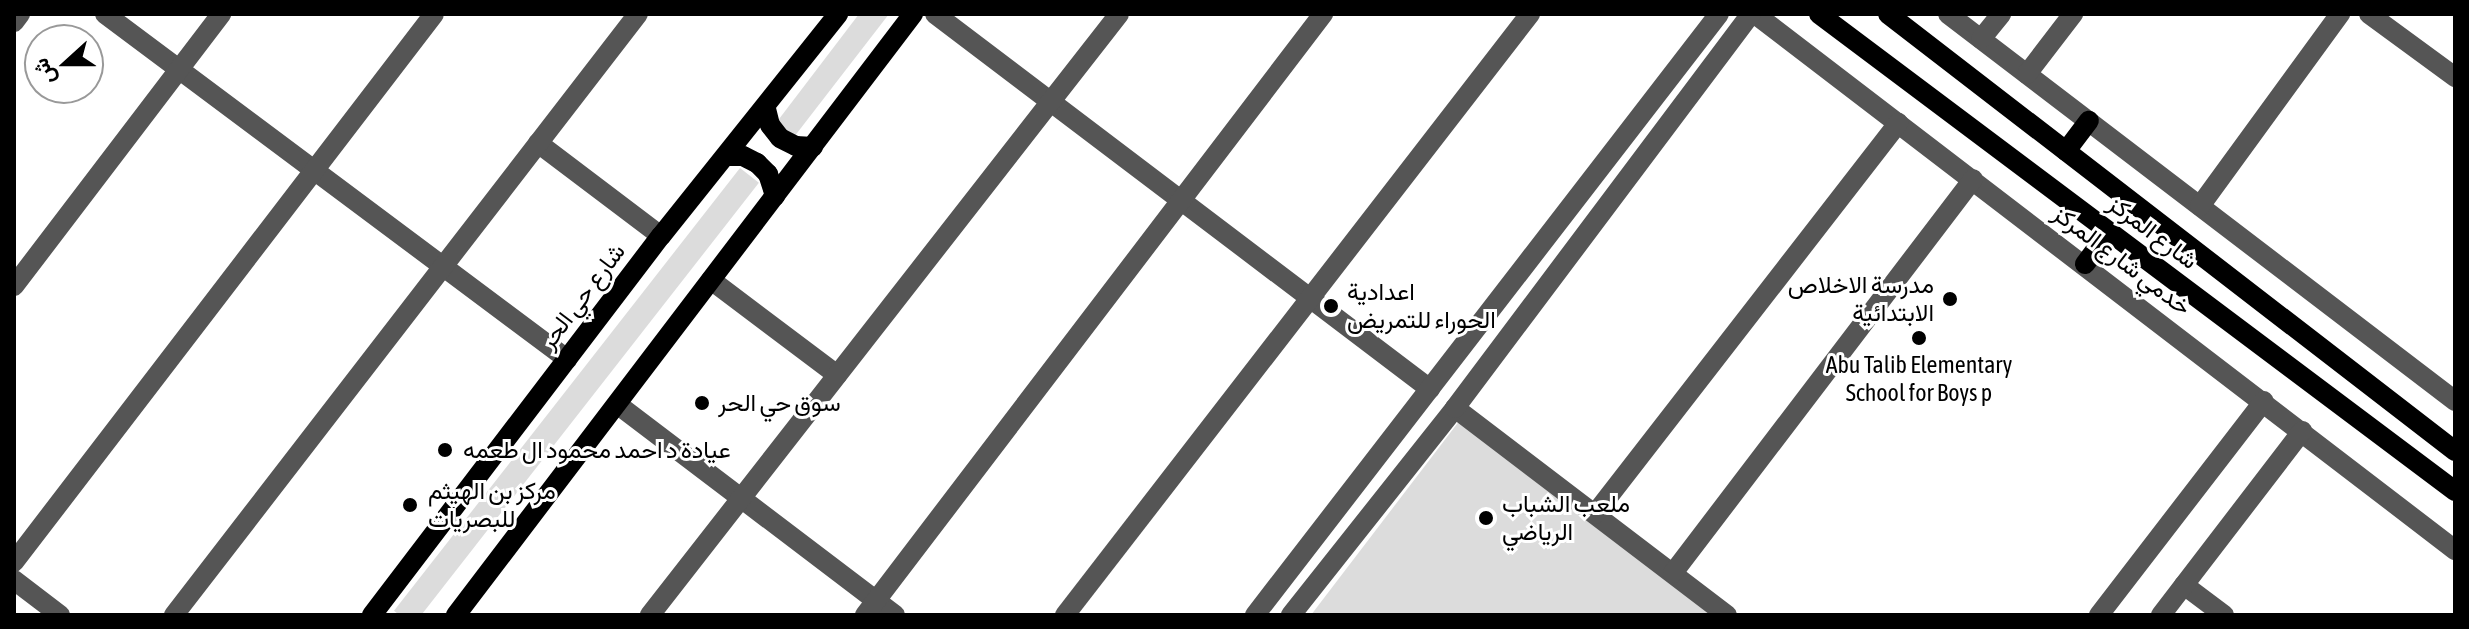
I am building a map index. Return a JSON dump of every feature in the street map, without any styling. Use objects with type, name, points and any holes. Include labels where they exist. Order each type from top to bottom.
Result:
[{"type":"main road","name":"شارع حي الحر","points":[[372,615],[661,236],[766,109],[838,14]]},
{"type":"main road","points":[[456,615],[913,14]]},
{"type":"main road","name":"شارع المركز","points":[[1819,14],[2455,491]]},
{"type":"main road","name":"شارع المركز","points":[[1888,14],[2455,451]]},
{"type":"main road","points":[[766,109],[770,125],[780,138],[796,146],[813,147]]},
{"type":"main road","points":[[2066,151],[2089,121]]},
{"type":"main road","points":[[727,156],[743,156],[757,163],[768,174],[775,196]]},
{"type":"main road","points":[[2085,264],[2109,232]]},
{"type":"street","points":[[14,22],[20,14]]},
{"type":"street","points":[[105,14],[567,359]]},
{"type":"street","points":[[14,286],[221,14]]},
{"type":"street","points":[[14,562],[434,14]]},
{"type":"street","points":[[174,615],[638,14]]},
{"type":"street","points":[[935,14],[1430,389]]},
{"type":"street","points":[[650,615],[1119,14]]},
{"type":"street","points":[[870,608],[1323,14]]},
{"type":"street","points":[[1065,615],[1530,14]]},
{"type":"street","points":[[1255,615],[1719,14]]},
{"type":"street","points":[[1291,615],[1455,408],[1753,14]]},
{"type":"street","name":"خدمي شارع المركز","points":[[1753,14],[2085,264],[2455,550]]},
{"type":"street","points":[[1948,14],[2455,401]]},
{"type":"street","points":[[1981,39],[2001,14]]},
{"type":"street","points":[[2027,74],[2073,14]]},
{"type":"street","points":[[2200,206],[2340,14]]},
{"type":"street","points":[[2369,14],[2455,77]]},
{"type":"street","points":[[1595,514],[1898,123]]},
{"type":"street","points":[[538,143],[661,236]]},
{"type":"street","points":[[1673,573],[1973,179]]},
{"type":"street","points":[[711,280],[837,375]]},
{"type":"street","points":[[2099,615],[2264,401]]},
{"type":"street","points":[[617,404],[741,498],[870,608],[895,615]]},
{"type":"street","points":[[1455,408],[1727,615]]},
{"type":"street","points":[[2161,615],[2302,431]]},
{"type":"street","points":[[14,580],[60,615]]},
{"type":"street","points":[[2184,585],[2224,615]]},
{"type":"shaded area","points":[[859,14],[889,14],[794,137],[776,123]]},
{"type":"shaded area","points":[[740,168],[759,183],[421,615],[399,615],[394,611]]},
{"type":"shaded area","name":"ملعب الشباب الرياضي","points":[[1460,420],[1713,615],[1311,615]]},
{"type":"place","name":"مدرسة الاخلاص الابتدائية","points":[[1950,299]]},
{"type":"place","name":"اعدادية الحوراء للتمريض","points":[[1331,306]]},
{"type":"place","name":"Abu Talib Elementary School for Boys p","points":[[1919,338]]},
{"type":"place","name":"سوق حي الحر","points":[[702,403]]},
{"type":"place","name":"عيادة د احمد محمود ال طعمه","points":[[445,450]]},
{"type":"place","name":"مركز بن الهيثم للبصريات","points":[[410,505]]},
{"type":"place","name":"ملعب الشباب الرياضي","points":[[1486,518]]}]
